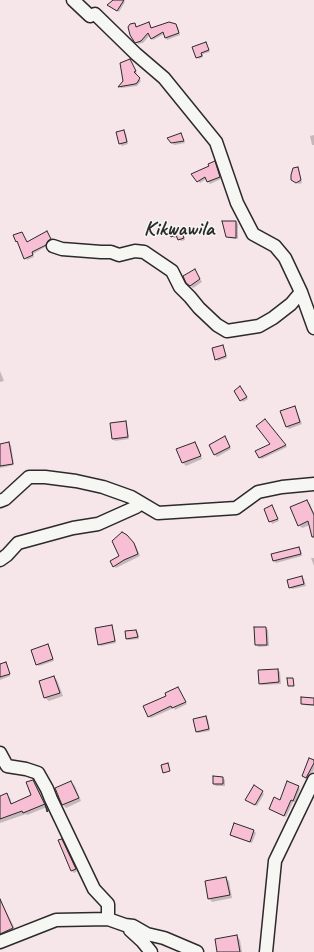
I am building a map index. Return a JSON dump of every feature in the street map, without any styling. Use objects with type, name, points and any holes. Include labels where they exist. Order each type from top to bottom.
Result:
[{"type":"street","points":[[72,0],[90,16],[95,14],[136,54],[164,78],[216,142],[237,203],[252,234],[274,246],[285,258],[301,292],[314,328]]},
{"type":"street","points":[[52,246],[62,249],[111,252],[119,255],[135,251],[144,252],[172,271],[180,287],[198,308],[217,325],[227,331],[258,326],[273,318],[292,304],[301,292]]},
{"type":"street","points":[[0,501],[5,500],[29,478],[44,477],[76,481],[103,487],[131,497],[158,513],[236,508],[258,492],[282,487],[314,484]]},
{"type":"street","points":[[0,560],[18,543],[73,528],[98,524],[136,507],[141,503]]},
{"type":"street","points":[[0,753],[7,766],[26,769],[38,773],[94,889],[108,904],[108,919]]},
{"type":"street","points":[[266,952],[275,861],[314,780]]},
{"type":"street","points":[[0,942],[56,920],[108,919],[133,926],[147,934],[164,938],[198,952]]},
{"type":"street","points":[[125,925],[151,952]]},
{"type":"building","points":[[113,0],[124,0],[117,11],[107,5]]},
{"type":"building","points":[[149,22],[151,28],[169,22],[176,24],[179,33],[165,38],[163,32],[151,39],[148,33],[141,41],[135,43],[130,35],[128,27],[130,24],[135,23],[136,27]]},
{"type":"building","points":[[206,42],[209,50],[201,53],[202,56],[196,58],[192,47]]},
{"type":"building","points":[[130,59],[136,71],[134,72],[140,78],[135,84],[118,87],[123,81],[120,63]]},
{"type":"building","points":[[124,130],[127,142],[119,144],[116,132]]},
{"type":"building","points":[[181,133],[184,141],[171,143],[167,138]]},
{"type":"building","points":[[215,161],[220,177],[207,182],[205,177],[197,182],[191,174],[209,166],[208,164]]},
{"type":"building","points":[[298,167],[301,180],[296,183],[291,180],[291,175],[293,168]]},
{"type":"building","points":[[222,221],[236,221],[236,238],[226,237]]},
{"type":"building","points":[[180,228],[184,238],[178,240],[176,235],[171,237],[169,231]]},
{"type":"building","points":[[47,231],[51,239],[46,245],[32,252],[33,255],[24,259],[13,235],[22,232],[27,242]]},
{"type":"building","points":[[195,269],[200,279],[190,286],[186,283],[183,276]]},
{"type":"building","points":[[223,345],[226,356],[215,360],[212,348]]},
{"type":"building","points":[[240,386],[247,397],[240,401],[234,391]]},
{"type":"building","points":[[295,406],[300,422],[286,427],[280,411]]},
{"type":"building","points":[[265,419],[286,445],[259,458],[255,451],[270,444],[256,426]]},
{"type":"building","points":[[126,421],[128,437],[112,439],[110,423]]},
{"type":"building","points":[[225,436],[230,447],[214,455],[209,445]]},
{"type":"building","points":[[9,442],[13,464],[0,466],[0,444]]},
{"type":"building","points":[[195,442],[201,456],[182,463],[176,449]]},
{"type":"building","points":[[307,500],[314,515],[314,537],[312,537],[308,521],[298,526],[290,507]]},
{"type":"building","points":[[272,505],[278,519],[269,522],[264,509]]},
{"type":"building","points":[[122,532],[134,543],[138,554],[113,567],[110,561],[119,556],[112,541]]},
{"type":"building","points":[[299,547],[301,554],[273,561],[271,554]]},
{"type":"building","points":[[302,576],[304,584],[289,588],[287,580]]},
{"type":"building","points":[[112,625],[115,641],[98,645],[95,628]]},
{"type":"building","points":[[254,627],[266,627],[267,645],[255,645]]},
{"type":"building","points":[[136,630],[138,637],[126,639],[125,631]]},
{"type":"building","points":[[48,644],[53,659],[36,665],[31,650]]},
{"type":"building","points":[[6,662],[10,674],[0,677],[0,664]]},
{"type":"building","points":[[278,669],[279,682],[259,684],[258,670]]},
{"type":"building","points":[[54,676],[60,693],[44,698],[39,681]]},
{"type":"building","points":[[287,678],[293,678],[294,686],[288,686]]},
{"type":"building","points":[[178,687],[186,702],[172,708],[171,706],[148,717],[143,706],[166,696],[165,693]]},
{"type":"building","points":[[301,697],[314,698],[314,705],[301,704]]},
{"type":"building","points":[[206,716],[209,729],[196,732],[193,719]]},
{"type":"building","points":[[309,758],[314,760],[314,763],[306,778],[302,776]]},
{"type":"building","points":[[168,763],[170,771],[163,773],[161,765]]},
{"type":"building","points":[[213,776],[223,777],[223,784],[213,784]]},
{"type":"building","points":[[33,780],[45,804],[23,813],[22,811],[0,819],[0,796],[7,793],[11,804],[31,795],[26,782]]},
{"type":"building","points":[[71,781],[79,798],[62,805],[55,788]]},
{"type":"building","points":[[287,781],[299,786],[293,801],[291,800],[284,816],[269,809],[274,797],[280,800]]},
{"type":"building","points":[[254,785],[263,791],[255,805],[245,800]]},
{"type":"building","points":[[234,823],[254,830],[250,842],[230,835]]},
{"type":"building","points":[[62,839],[76,869],[71,871],[58,840]]},
{"type":"building","points":[[226,877],[230,895],[208,899],[205,881]]},
{"type":"building","points":[[0,899],[13,928],[0,934]]},
{"type":"building","points":[[237,935],[240,952],[217,952],[215,939]]},
{"type":"district","name":"Kikwawila","points":[[179,229]]}]
